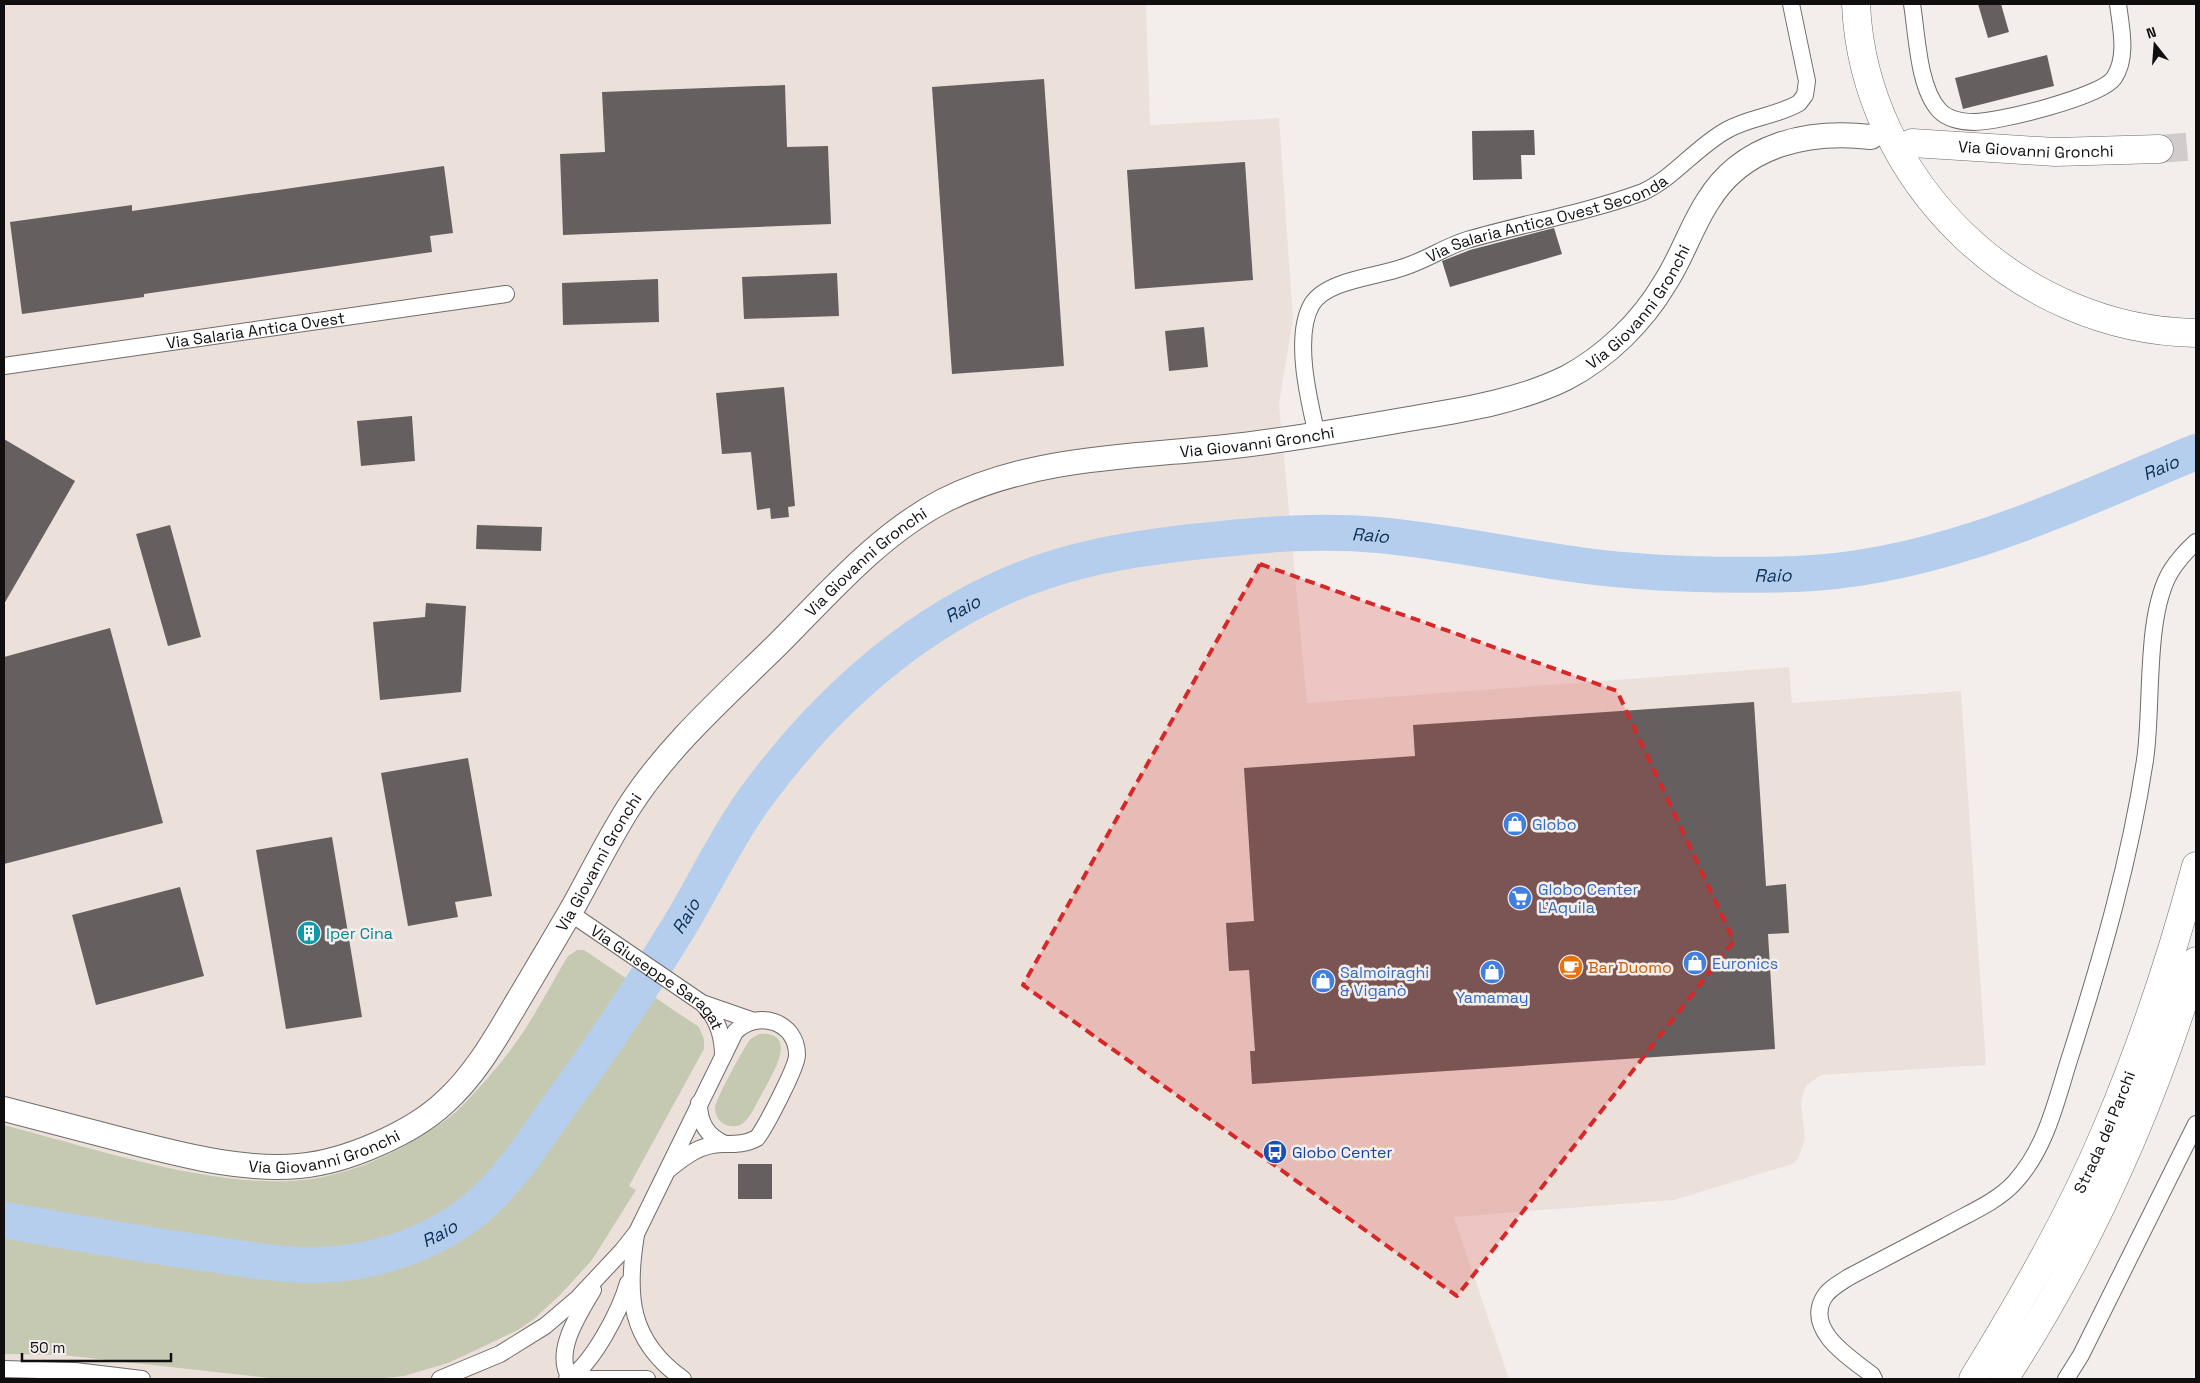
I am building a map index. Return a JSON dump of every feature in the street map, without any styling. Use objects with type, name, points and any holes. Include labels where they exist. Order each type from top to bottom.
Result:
[{"type":"highway","points":[[1856,4],[1866,70],[1885,124],[1902,158],[1920,186],[1965,237],[1995,264],[2020,281],[2072,308],[2132,326],[2169,332],[2196,333]]},
{"type":"highway","name":"Via Giovanni Gronchi","points":[[1912,143],[2055,152],[2159,149]]},
{"type":"highway","name":"Strada dei Parchi","points":[[1973,1379],[2043,1260],[2106,1130],[2158,995],[2196,866]]},
{"type":"highway","name":"Strada dei Parchi","points":[[2004,1379],[2048,1306],[2114,1175],[2170,1040],[2196,961]]},
{"type":"main road","name":"Via Giovanni Gronchi","points":[[4,1109],[182,1155],[249,1166],[301,1166],[357,1153],[402,1132],[444,1103],[485,1056],[570,913],[629,807],[675,748],[849,573],[881,543],[926,510],[971,488],[1025,471],[1052,466],[1317,435],[1502,400],[1541,389],[1565,378],[1599,357],[1640,318],[1666,283],[1710,197],[1725,179],[1742,164],[1775,146],[1810,136],[1836,134],[1871,137]]},
{"type":"street","name":"Via Salaria Antica Ovest Seconda","points":[[1317,435],[1307,382],[1305,348],[1308,313],[1319,296],[1334,287],[1414,264],[1466,240],[1643,192],[1665,180],[1694,154],[1727,130],[1799,102],[1807,90],[1807,81],[1791,4]]},
{"type":"street","points":[[1912,4],[1923,74],[1929,94],[1935,105],[1944,115],[1959,120],[1975,122],[2084,97],[2109,84],[2117,72],[2122,53],[2118,4]]},
{"type":"street","name":"Via Salaria Antica Ovest","points":[[4,366],[506,294]]},
{"type":"street","points":[[1874,1379],[1872,1375],[1828,1338],[1820,1320],[1822,1300],[1831,1290],[1849,1277],[1987,1204],[2014,1183],[2034,1160],[2045,1134],[2094,981],[2127,862],[2146,758],[2154,635],[2160,596],[2170,573],[2183,555],[2196,542]]},
{"type":"street","name":"Via Giuseppe Saragat","points":[[570,913],[702,1003],[711,1012],[717,1024],[723,1056]]},
{"type":"street","points":[[702,1003],[754,1021]]},
{"type":"street","name":"Via Giuseppe Saragat","points":[[440,1379],[489,1360],[529,1338],[562,1312],[612,1262],[637,1232],[735,1032],[741,1026],[754,1021],[772,1021],[785,1028],[796,1047],[796,1061],[756,1138],[741,1144],[725,1144],[696,1150],[684,1156],[668,1170]]},
{"type":"street","points":[[699,1103],[702,1125],[712,1136],[725,1144]]},
{"type":"street","points":[[2066,1379],[2081,1355],[2196,1124]]},
{"type":"street","name":"Via Giuseppe Saragat","points":[[566,1379],[587,1361],[614,1317],[625,1294],[631,1271],[637,1232]]},
{"type":"street","name":"Via Giuseppe Saragat","points":[[566,1379],[564,1362],[569,1340],[592,1292],[612,1262]]},
{"type":"street","name":"Via Giuseppe Saragat","points":[[631,1271],[633,1305],[644,1339],[662,1361],[684,1379]]},
{"type":"street","points":[[4,1369],[75,1371],[142,1379]]},
{"type":"street","points":[[566,1379],[647,1379]]},
{"type":"highlighted area","points":[[1260,564],[1617,691],[1734,941],[1457,1296],[1023,985]]},
{"type":"shaded area","points":[[4,4],[1146,4],[1150,125],[1279,118],[1293,319],[1279,404],[1307,703],[1789,667],[1792,703],[1961,691],[1986,1065],[1821,1075],[1807,1085],[1803,1093],[1801,1102],[1805,1139],[1798,1159],[1792,1164],[1674,1200],[1454,1217],[1509,1379],[4,1379]]},
{"type":"green space","points":[[577,950],[584,950],[699,1027],[704,1039],[704,1049],[629,1186],[636,1190],[592,1260],[561,1294],[534,1319],[518,1330],[448,1363],[404,1376],[376,1379],[279,1379],[62,1355],[4,1354],[4,1125],[117,1156],[198,1174],[276,1181],[312,1179],[352,1169],[402,1147],[437,1126],[458,1110],[489,1077],[517,1041],[568,956]]},
{"type":"green space","points":[[759,1034],[772,1035],[778,1040],[781,1047],[780,1056],[772,1076],[746,1121],[740,1125],[726,1125],[720,1121],[717,1115],[716,1103],[747,1045],[752,1038]]},
{"type":"building","points":[[1978,4],[2001,4],[2009,32],[1988,38]]},
{"type":"building","points":[[2047,55],[2054,86],[1963,109],[1955,78]]},
{"type":"building","points":[[1044,79],[1064,366],[952,374],[932,87]]},
{"type":"building","points":[[785,85],[787,147],[828,146],[831,224],[563,235],[560,154],[605,152],[602,92]]},
{"type":"building","points":[[1534,130],[1535,155],[1521,155],[1522,179],[1473,180],[1472,131]]},
{"type":"building","points":[[1245,162],[1253,280],[1135,289],[1127,170]]},
{"type":"building","points":[[444,166],[453,233],[430,236],[432,252],[144,294],[144,297],[22,314],[10,222],[132,205],[132,211]]},
{"type":"building","points":[[1554,228],[1562,254],[1450,287],[1442,261],[1470,250]]},
{"type":"building","points":[[837,273],[839,316],[744,319],[742,277]]},
{"type":"building","points":[[658,279],[659,322],[563,325],[562,283]]},
{"type":"building","points":[[1204,327],[1208,367],[1169,371],[1165,331]]},
{"type":"building","points":[[784,387],[795,506],[788,507],[789,517],[771,519],[770,508],[757,510],[751,452],[722,454],[716,393]]},
{"type":"building","points":[[412,416],[415,461],[361,466],[357,421]]},
{"type":"building","points":[[4,439],[75,481],[4,604]]},
{"type":"building","points":[[170,525],[201,637],[168,646],[136,534]]},
{"type":"building","points":[[477,525],[542,527],[541,551],[476,549]]},
{"type":"building","points":[[426,603],[466,606],[461,692],[380,700],[373,622],[425,617]]},
{"type":"building","points":[[110,628],[163,823],[4,864],[4,657]]},
{"type":"building","name":"Globo Center L'Aquila","points":[[1754,702],[1766,886],[1786,884],[1789,933],[1768,934],[1775,1049],[1252,1084],[1250,1051],[1255,1051],[1249,970],[1229,971],[1226,923],[1254,921],[1244,768],[1415,756],[1413,725]]},
{"type":"building","points":[[468,758],[492,896],[455,902],[458,917],[408,926],[381,773]]},
{"type":"building","name":"Iper Cina","points":[[332,837],[362,1017],[286,1029],[256,850]]},
{"type":"building","points":[[180,887],[204,976],[96,1005],[72,915]]},
{"type":"building","points":[[738,1164],[772,1164],[772,1199],[738,1199]]},
{"type":"waterway","name":"Raio","points":[[4,1220],[130,1242],[275,1263],[310,1265],[345,1263],[396,1252],[444,1231],[473,1211],[485,1200],[517,1165],[536,1139],[646,979],[685,917],[742,817],[801,741],[854,686],[914,638],[979,599],[1035,574],[1092,558],[1151,547],[1295,533],[1378,535],[1633,571],[1742,575],[1796,574],[1849,569],[1900,560],[1951,547],[2001,531],[2051,513],[2196,452]]},
{"type":"tunnel","points":[[2159,149],[2196,146]]},
{"type":"place","name":"Globo","points":[[1515,824]]},
{"type":"place","name":"Globo Center L'Aquila","points":[[1520,898]]},
{"type":"place","name":"Iper Cina","points":[[309,933]]},
{"type":"place","name":"Euronics","points":[[1695,963]]},
{"type":"place","name":"Bar Duomo","points":[[1571,967]]},
{"type":"place","name":"Yamamay","points":[[1492,972]]},
{"type":"place","name":"Salmoiraghi & Viganò","points":[[1323,981]]},
{"type":"place","name":"Globo Center","points":[[1275,1152]]}]
